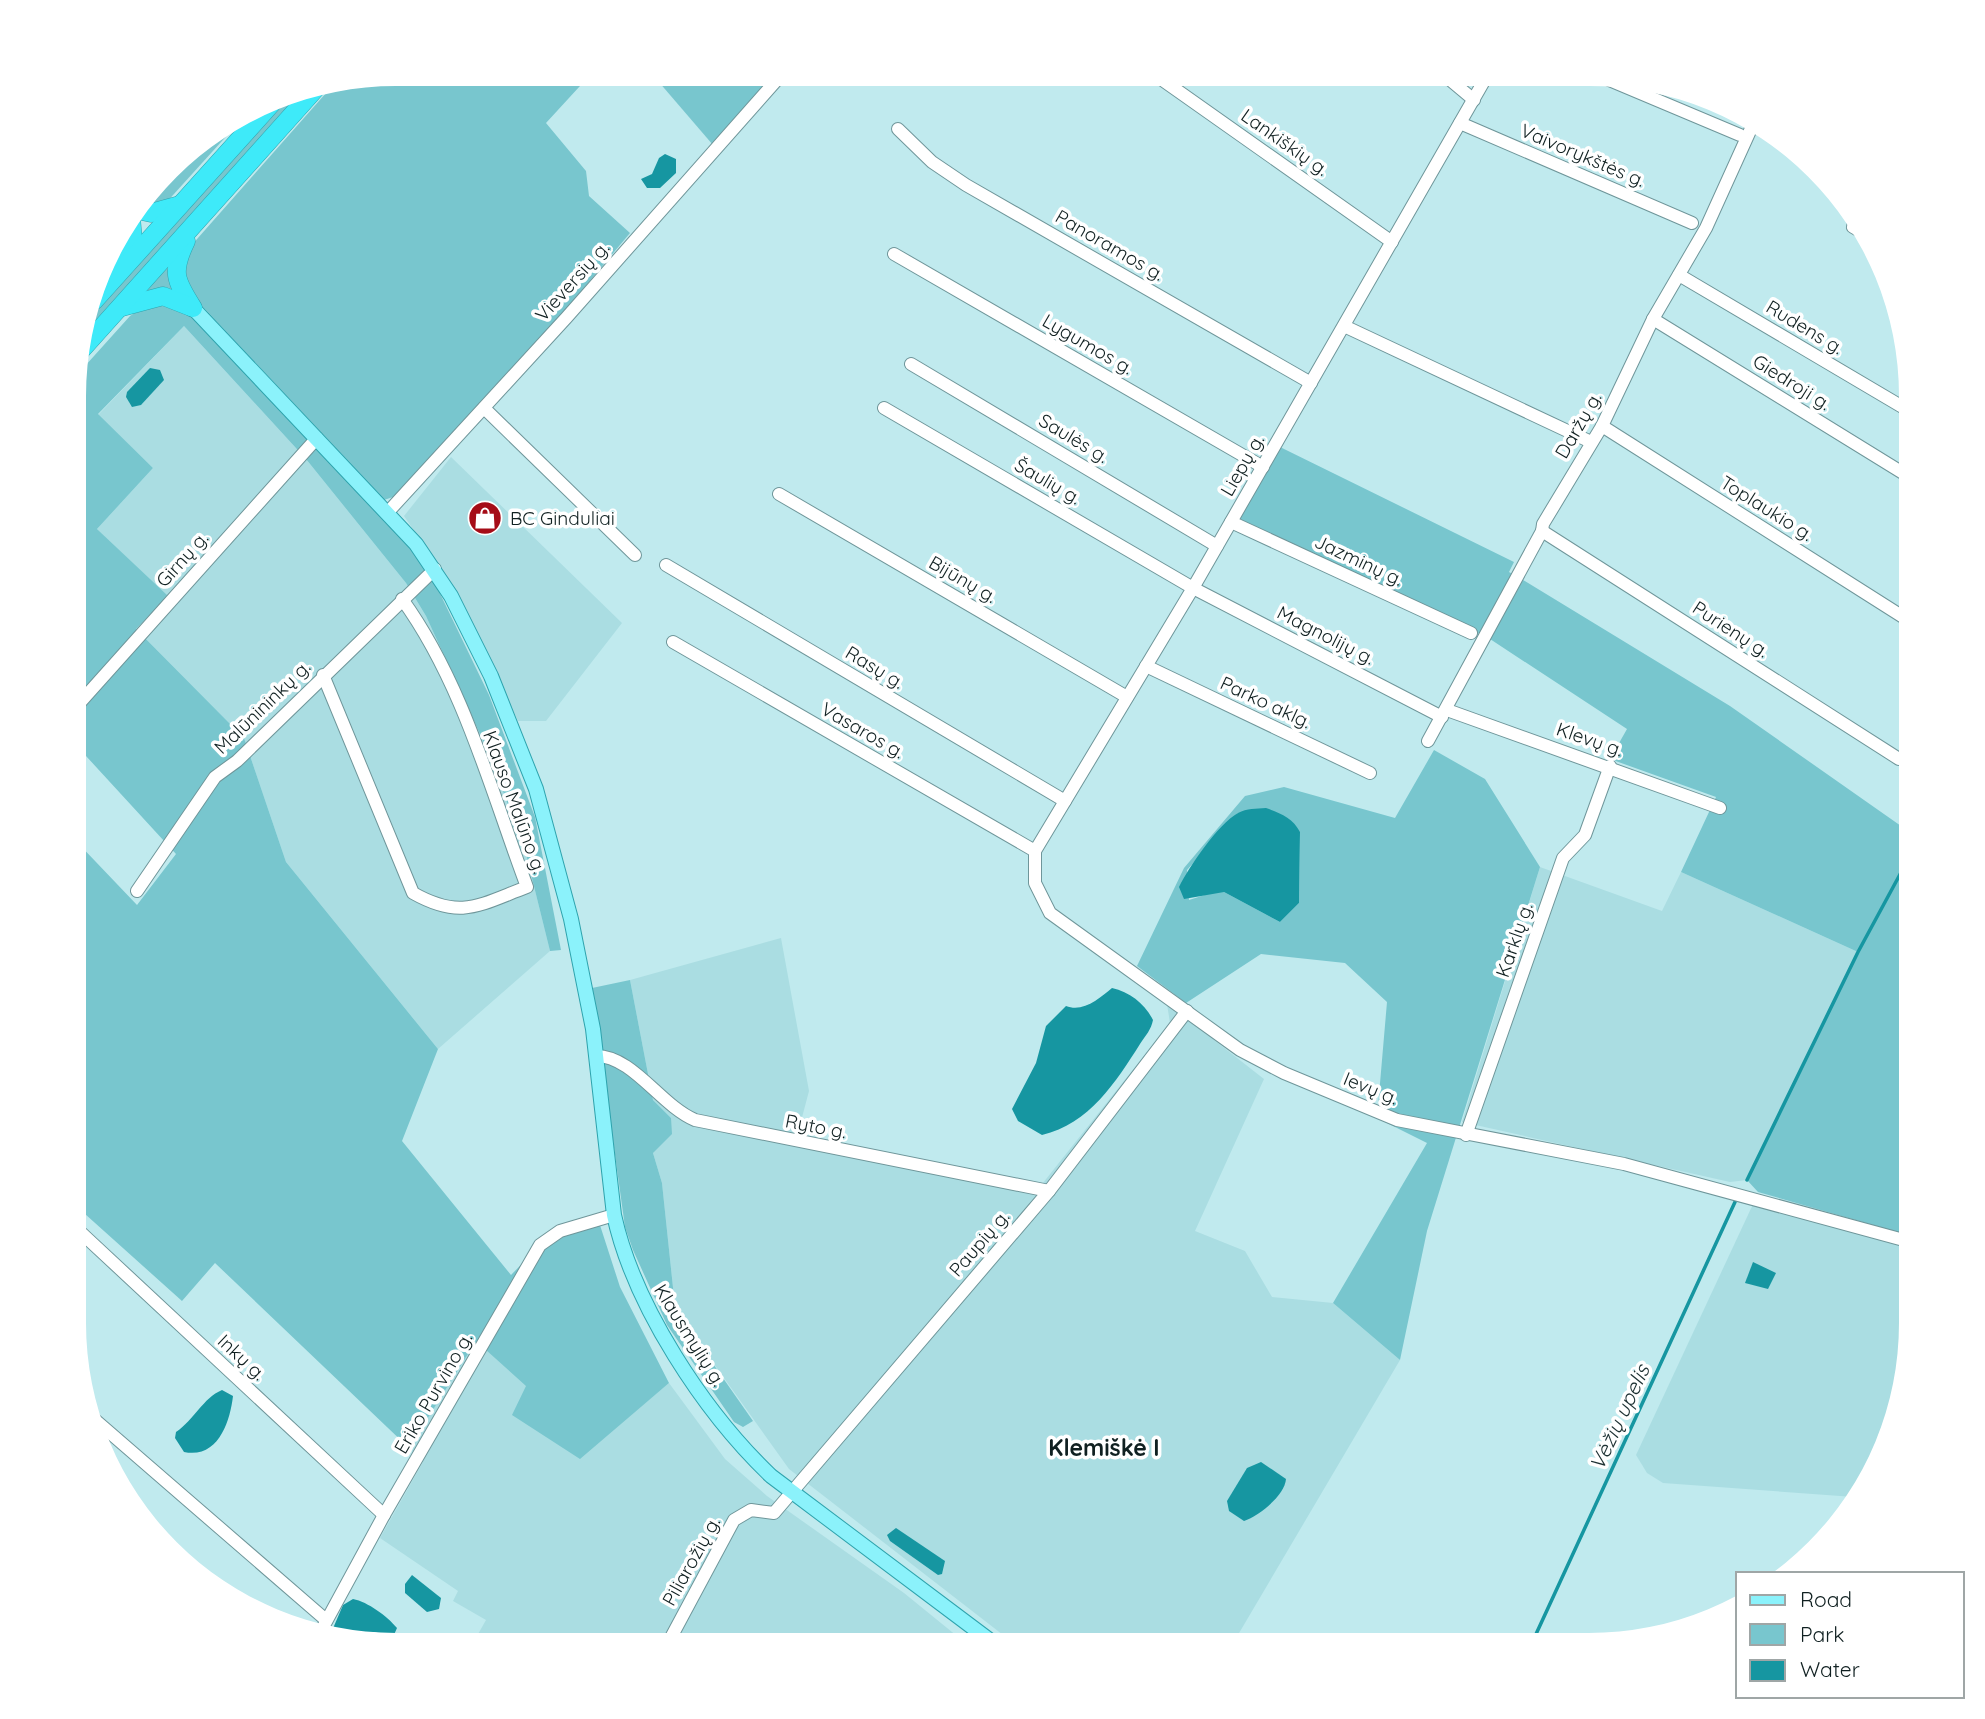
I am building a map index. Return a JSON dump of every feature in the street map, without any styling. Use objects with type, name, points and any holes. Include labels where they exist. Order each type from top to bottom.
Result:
[{"type":"highway","points":[[91,339],[307,99]]},
{"type":"highway","points":[[104,290],[259,117]]},
{"type":"highway","points":[[146,212],[151,213],[180,205]]},
{"type":"highway","points":[[193,308],[180,288],[176,266],[194,224]]},
{"type":"highway","points":[[106,285],[130,248],[134,230]]},
{"type":"highway","points":[[119,309],[163,296],[193,308]]},
{"type":"main road","name":"Klausmylių g.","points":[[193,308],[388,512],[435,569],[467,625],[536,789],[571,919],[596,1056],[614,1215],[629,1271],[660,1331],[741,1445],[791,1492],[980,1633]]},
{"type":"street","name":"Vieversių g.","points":[[388,512],[771,86]]},
{"type":"street","name":"Lankiškių g.","points":[[1171,86],[1392,242]]},
{"type":"street","points":[[1457,86],[1474,100]]},
{"type":"street","name":"Liepų g.","points":[[1034,875],[1035,851],[1193,588],[1482,86]]},
{"type":"street","points":[[1628,88],[1740,135]]},
{"type":"street","name":"Vaivorykštės g.","points":[[1460,123],[1692,222]]},
{"type":"street","name":"Panoramos g.","points":[[898,129],[932,162],[966,185],[1311,383]]},
{"type":"street","name":"Daržų g.","points":[[1428,741],[1542,531],[1542,524],[1602,426],[1653,319],[1706,228],[1750,131]]},
{"type":"street","name":"Lygumos g.","points":[[894,254],[1263,467]]},
{"type":"street","name":"Rudens g.","points":[[1679,275],[1899,405]]},
{"type":"street","name":"Giedroji g.","points":[[1653,319],[1899,471]]},
{"type":"street","points":[[1344,326],[1591,442]]},
{"type":"street","name":"Saulės g.","points":[[911,364],[1217,546]]},
{"type":"street","points":[[484,408],[635,555]]},
{"type":"street","name":"Šaulių g.","points":[[884,408],[1193,588]]},
{"type":"street","name":"Toplaukio g.","points":[[1602,426],[1899,614]]},
{"type":"street","name":"Girnų g.","points":[[86,696],[317,438]]},
{"type":"street","name":"Bijūnų g.","points":[[779,494],[1127,697]]},
{"type":"street","name":"Jazminų g.","points":[[1231,522],[1471,633]]},
{"type":"street","name":"Purienų g.","points":[[1542,531],[1899,760]]},
{"type":"street","name":"Rasų g.","points":[[666,565],[1065,801]]},
{"type":"street","name":"Malūnininkų g.","points":[[137,891],[215,777],[237,761],[435,569]]},
{"type":"street","name":"Magnolijų g.","points":[[1193,588],[1444,714]]},
{"type":"street","name":"Klauso Malūno g.","points":[[323,675],[413,893],[439,907],[474,908],[527,887],[463,713],[418,621],[402,600]]},
{"type":"street","name":"Vasaros g.","points":[[673,642],[1035,851]]},
{"type":"street","name":"Parko aklg.","points":[[1146,666],[1370,773]]},
{"type":"street","name":"Klevų g.","points":[[1444,714],[1610,766],[1720,808]]},
{"type":"street","name":"Karklų g.","points":[[1466,1135],[1563,858],[1585,835],[1610,766]]},
{"type":"street","name":"Ievų g.","points":[[1034,875],[1038,892],[1050,913],[1240,1050],[1284,1073],[1397,1120],[1624,1164],[1899,1238]]},
{"type":"street","name":"Paupių g.","points":[[791,1492],[1049,1191],[1187,1011]]},
{"type":"street","name":"Ryto g.","points":[[596,1056],[617,1060],[673,1108],[695,1119],[1049,1191]]},
{"type":"street","name":"Eriko Purvino g.","points":[[324,1625],[540,1245],[560,1231],[614,1215]]},
{"type":"street","name":"Inkų g.","points":[[86,1237],[384,1515]]},
{"type":"street","points":[[104,1428],[321,1624]]},
{"type":"street","name":"Piliarožių g.","points":[[673,1633],[734,1520],[751,1510],[774,1513],[791,1492]]},
{"type":"shaded area","points":[[184,326],[306,459],[406,583],[426,616],[490,756],[526,854],[550,951],[438,1049],[286,862],[244,738],[136,629],[168,597],[97,529],[153,468],[98,415]]},
{"type":"shaded area","points":[[451,457],[622,623],[546,721],[518,721],[462,601],[404,516]]},
{"type":"shaded area","points":[[1540,867],[1662,911],[1681,872],[1858,952],[1747,1180],[1730,1182],[1462,1122]]},
{"type":"shaded area","points":[[781,938],[809,1091],[795,1144],[1035,1193],[1170,1023],[1167,1004],[1174,994],[1186,1003],[1214,1040],[1264,1079],[1195,1231],[1245,1251],[1272,1297],[1333,1303],[1400,1360],[1239,1633],[1001,1633],[789,1469],[679,1315],[674,1297],[662,1183],[653,1153],[671,1118],[653,1100],[630,980]]},
{"type":"shaded area","points":[[1754,1202],[1899,1242],[1899,1344],[1889,1404],[1876,1442],[1847,1496],[1663,1483],[1647,1473],[1636,1455]]},
{"type":"shaded area","points":[[476,1340],[527,1386],[579,1458],[669,1383],[725,1459],[767,1496],[904,1593],[953,1633],[479,1633],[486,1620],[453,1601],[458,1591],[380,1538],[423,1462],[409,1448]]},
{"type":"green space","points":[[375,86],[580,86],[546,123],[586,171],[589,196],[630,233],[552,326],[399,495],[384,500],[190,293],[182,275],[190,247],[325,94]]},
{"type":"green space","points":[[662,86],[765,86],[713,145]]},
{"type":"green space","points":[[294,103],[94,324],[98,307],[277,109]]},
{"type":"green space","points":[[227,135],[164,205],[151,206],[176,176]]},
{"type":"green space","points":[[167,267],[173,290],[147,290]]},
{"type":"green space","points":[[167,302],[182,308],[401,534],[432,577],[489,695],[535,817],[561,950],[550,951],[526,854],[490,756],[426,616],[406,583],[306,459],[184,326],[98,414],[153,468],[97,529],[168,596],[136,629],[244,738],[286,862],[438,1049],[402,1141],[511,1275],[550,1235],[598,1219],[620,1287],[669,1383],[580,1459],[512,1415],[526,1386],[476,1341],[409,1448],[215,1263],[182,1301],[86,1215],[86,852],[137,905],[176,854],[86,756],[87,364],[130,316],[146,305]]},
{"type":"green space","points":[[1280,447],[1514,562],[1509,572],[1514,575],[1482,635],[1240,519]]},
{"type":"green space","points":[[1523,580],[1730,706],[1899,825],[1899,1233],[1758,1192],[1747,1180],[1858,952],[1681,872],[1716,797],[1610,759],[1627,729],[1490,639]]},
{"type":"green space","points":[[1434,750],[1485,779],[1540,867],[1427,1231],[1400,1360],[1333,1303],[1427,1143],[1377,1118],[1387,1002],[1345,963],[1261,954],[1186,1003],[1137,966],[1184,868],[1245,796],[1284,787],[1395,818]],"holes":[[[1238,813],[1300,832],[1299,903],[1280,922],[1224,892],[1217,891],[1189,900],[1187,870]]]},
{"type":"green space","points":[[630,980],[653,1100],[671,1118],[672,1134],[653,1153],[662,1183],[674,1297],[679,1315],[753,1421],[743,1427],[734,1422],[667,1325],[625,1227],[592,988]]},
{"type":"water","points":[[665,154],[676,159],[676,173],[660,188],[647,188],[641,179],[652,174],[659,158]]},
{"type":"water","points":[[150,368],[160,370],[164,380],[141,405],[132,407],[126,397],[127,392]]},
{"type":"water","points":[[1266,808],[1290,820],[1300,832],[1299,903],[1280,922],[1224,892],[1184,899],[1179,887],[1222,826],[1241,811]]},
{"type":"water","points":[[1112,988],[1125,992],[1136,1000],[1153,1020],[1121,1073],[1100,1100],[1074,1121],[1059,1129],[1042,1135],[1018,1121],[1012,1109],[1036,1063],[1046,1026],[1066,1006],[1085,1006]]},
{"type":"water","points":[[1753,1262],[1776,1273],[1768,1289],[1745,1283]]},
{"type":"water","points":[[222,1390],[233,1396],[229,1417],[220,1436],[206,1450],[184,1452],[175,1438],[176,1432],[209,1398]]},
{"type":"water","points":[[1261,1462],[1286,1479],[1285,1485],[1270,1504],[1244,1521],[1229,1511],[1227,1501],[1247,1468]]},
{"type":"water","points":[[896,1528],[945,1561],[942,1574],[938,1575],[890,1541],[887,1535]]},
{"type":"water","points":[[412,1575],[441,1598],[439,1609],[427,1612],[405,1593],[405,1584]]},
{"type":"water","points":[[353,1599],[371,1606],[397,1628],[395,1633],[334,1627],[343,1605]]},
{"type":"waterway","name":"Vėžių upelis","points":[[1747,1180],[1858,952],[1899,876]]},
{"type":"waterway","name":"Vėžių upelis","points":[[1537,1633],[1735,1202]]},
{"type":"place","name":"BC Ginduliai","points":[[485,518]]},
{"type":"district","name":"Klemiškė I","points":[[1104,1447]]}]
